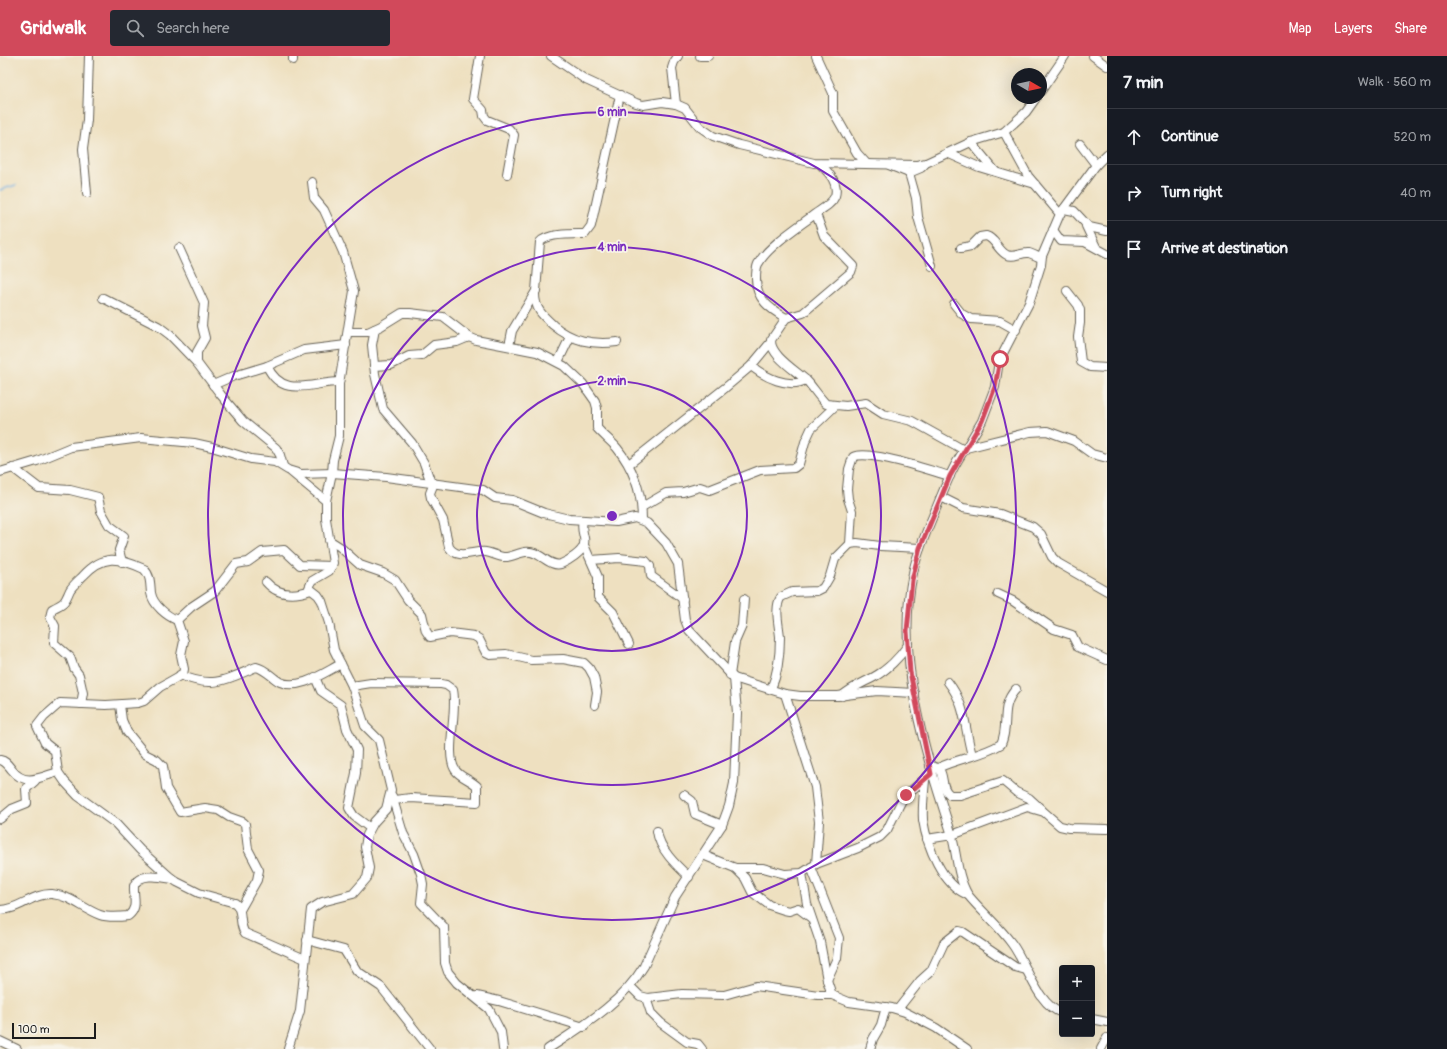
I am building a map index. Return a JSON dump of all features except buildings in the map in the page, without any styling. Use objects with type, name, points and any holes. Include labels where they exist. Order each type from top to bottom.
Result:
[{"type":"street","points":[[87,193],[83,156],[87,120],[89,56]]},
{"type":"street","points":[[480,56],[473,99],[483,110],[484,116],[487,120],[509,129],[514,135],[507,174]]},
{"type":"street","points":[[551,56],[586,80],[639,104],[662,102],[676,104],[685,108],[700,126],[713,136],[739,145],[820,164],[866,163],[918,165],[926,163],[971,142],[1004,132],[1018,120],[1031,104]]},
{"type":"street","points":[[676,104],[672,68],[678,56]]},
{"type":"street","points":[[700,56],[708,56]]},
{"type":"street","points":[[816,56],[833,93],[833,111],[857,153],[866,163]]},
{"type":"street","points":[[1047,82],[1065,56]]},
{"type":"street","points":[[1093,56],[1107,66]]},
{"type":"street","points":[[617,342],[592,343],[570,337],[540,314],[537,308],[535,293],[542,240],[560,235],[584,234],[591,226],[620,95]]},
{"type":"street","points":[[1004,132],[1035,184],[1062,212]]},
{"type":"street","points":[[971,142],[995,171]]},
{"type":"street","points":[[1080,144],[1096,165]]},
{"type":"street","points":[[947,154],[979,167],[1035,184]]},
{"type":"street","points":[[1059,1012],[1052,1008],[1026,970],[1013,945],[968,895],[959,872],[952,835],[930,770],[914,692],[908,645],[908,617],[912,580],[920,548],[950,476],[982,421],[995,387],[998,364],[1032,298],[1041,258],[1053,230],[1062,212],[1096,165],[1107,154]]},
{"type":"street","points":[[887,164],[909,173],[921,168],[926,163]]},
{"type":"street","points":[[786,318],[764,303],[760,296],[756,285],[757,266],[764,256],[830,203],[835,191],[831,174],[820,164]]},
{"type":"street","points":[[909,173],[916,198],[918,217],[932,266]]},
{"type":"street","points":[[312,182],[314,198],[321,205],[327,215],[343,252],[352,277],[354,294],[339,382],[339,436],[326,501],[326,519],[332,566],[325,574],[312,581],[308,586],[322,601],[329,623],[332,645],[352,686],[365,726],[379,740],[403,833],[421,874],[423,884],[421,903],[444,928],[445,963],[448,972],[457,983],[476,996],[489,1009],[501,1032],[503,1049]]},
{"type":"street","points":[[1062,212],[1074,211],[1086,226],[1097,248]]},
{"type":"street","points":[[629,464],[717,395],[751,366],[771,342],[786,318],[803,313],[851,272],[853,266],[824,236],[816,214]]},
{"type":"street","points":[[1086,226],[1107,231]]},
{"type":"street","points":[[1053,230],[1061,241],[1083,242],[1107,254]]},
{"type":"street","points":[[961,248],[971,246],[980,237],[989,236],[1003,253],[1016,256],[1029,253],[1041,258]]},
{"type":"street","points":[[179,248],[204,304],[202,326],[205,338],[197,352],[197,363]]},
{"type":"street","points":[[1067,291],[1080,310],[1078,337],[1082,362],[1090,367],[1107,368]]},
{"type":"street","points":[[509,346],[512,331],[535,293]]},
{"type":"street","points":[[102,298],[162,328],[197,363],[243,421],[276,448],[283,466]]},
{"type":"street","points":[[954,304],[962,314],[971,319],[1000,321],[1016,330]]},
{"type":"street","points":[[348,332],[363,332],[375,329],[402,313],[410,312],[443,316],[469,337],[479,341],[537,352],[558,362],[574,374],[593,396],[597,408],[597,428],[616,447],[629,464],[638,487],[642,507],[642,520]]},
{"type":"street","points":[[375,329],[372,343],[374,366],[383,409],[412,443],[424,463],[432,483],[430,492],[431,498],[443,520],[449,547],[454,551],[467,554],[485,552],[505,557],[530,551],[539,554],[555,565],[569,560],[578,553],[584,545]]},
{"type":"street","points":[[374,366],[391,365],[409,356],[422,354],[434,345],[457,342],[469,337]]},
{"type":"street","points":[[558,362],[570,337]]},
{"type":"street","points":[[771,342],[785,364],[806,380],[825,403],[835,406],[866,403],[883,414],[912,421],[965,449],[1030,432],[1047,431],[1074,441],[1092,454],[1107,458]]},
{"type":"street","points":[[213,385],[234,376],[266,366],[304,350],[346,345]]},
{"type":"street","points":[[266,366],[274,379],[283,384],[307,387],[324,382],[339,382]]},
{"type":"street","points":[[751,366],[766,376],[787,382],[797,384],[806,380]]},
{"type":"street","points":[[642,507],[666,493],[683,492],[700,488],[709,490],[760,470],[794,468],[799,464],[805,442],[811,429],[835,406]]},
{"type":"street","points":[[0,472],[47,458],[71,447],[140,438],[200,444],[247,458],[275,462],[291,471],[326,501]]},
{"type":"street","points":[[850,544],[852,512],[847,489],[849,469],[853,457],[864,455],[882,457],[950,476]]},
{"type":"street","points":[[13,468],[39,488],[70,490],[98,497],[100,511],[109,526],[124,536],[119,550],[122,562]]},
{"type":"street","points":[[291,471],[301,474],[332,473],[386,477],[483,490],[495,498],[519,502],[544,513],[583,520],[616,522],[629,519],[642,520],[660,536],[675,557],[680,574],[685,620],[689,630],[732,677],[785,694],[818,697],[842,696],[877,691],[914,692]]},
{"type":"street","points":[[941,497],[963,508],[1000,514],[1033,527],[1041,534],[1052,557],[1058,563],[1107,591]]},
{"type":"street","points":[[583,520],[581,531],[584,545],[598,577],[598,597],[613,612],[629,644]]},
{"type":"street","points":[[329,540],[340,547],[360,565],[383,573],[395,580],[408,600],[422,614],[426,631],[430,637],[450,633],[474,636],[479,639],[486,653],[490,655],[508,654],[531,660],[563,659],[584,663],[589,668],[596,681],[597,692],[595,705]]},
{"type":"street","points":[[771,689],[778,672],[779,599],[792,592],[817,591],[823,588],[830,576],[835,559],[850,544],[857,543],[920,548]]},
{"type":"street","points":[[178,620],[191,607],[215,591],[236,564],[248,562],[262,552],[284,550],[300,565],[332,566]]},
{"type":"street","points":[[591,560],[619,558],[646,561],[650,566],[651,576],[683,599]]},
{"type":"street","points":[[81,704],[83,693],[79,675],[74,668],[70,657],[54,643],[55,626],[50,619],[50,612],[66,600],[70,590],[94,565],[106,559],[139,567],[147,572],[152,597],[168,616],[178,620]]},
{"type":"street","points":[[266,582],[271,588],[281,593],[295,595],[311,590]]},
{"type":"street","points":[[998,594],[1013,601],[1054,629],[1072,635],[1078,647],[1107,660]]},
{"type":"street","points":[[548,1049],[584,1027],[630,986],[644,966],[665,916],[675,897],[722,825],[729,806],[734,783],[737,704],[732,677],[735,642],[743,621],[744,599]]},
{"type":"street","points":[[178,620],[184,641],[181,655],[184,671],[180,675],[160,687],[144,701],[120,704],[72,705],[60,703],[37,723],[39,734],[56,754],[58,772],[78,796],[116,824],[140,850],[173,879],[199,893],[231,900],[240,910],[242,930],[245,933],[305,959]]},
{"type":"street","points":[[842,696],[852,687],[874,677],[884,670],[908,645]]},
{"type":"street","points":[[180,675],[200,682],[220,682],[256,667],[286,684],[300,683],[341,664]]},
{"type":"street","points":[[315,677],[321,691],[325,696],[339,702],[344,711],[347,730],[356,746],[357,756],[356,773],[349,808],[354,816],[370,828]]},
{"type":"street","points":[[948,682],[957,694],[962,706],[972,755]]},
{"type":"street","points":[[352,686],[371,683],[441,684],[450,687],[453,690],[454,708],[451,757],[456,772],[477,786],[477,802],[411,798],[394,800]]},
{"type":"street","points":[[968,895],[958,891],[948,880],[927,839],[923,812],[925,780],[930,770],[990,750],[1001,744],[1008,700],[1016,689]]},
{"type":"street","points":[[785,694],[815,787],[820,822],[813,865],[839,938],[837,958],[827,980]]},
{"type":"street","points":[[120,704],[122,720],[127,732],[146,754],[157,760],[162,766],[166,788],[180,812],[205,808],[218,810],[243,822],[248,849],[259,870],[257,880],[240,910]]},
{"type":"street","points":[[0,760],[5,761],[18,776],[34,781]]},
{"type":"street","points":[[938,768],[944,788],[950,795],[960,795],[1002,781],[1016,792],[1029,798],[1060,826],[1069,828],[1107,829]]},
{"type":"street","points":[[0,819],[11,810],[27,803],[26,789],[34,781],[58,772]]},
{"type":"street","points":[[703,855],[735,868],[763,868],[785,874],[802,872],[813,865],[858,848],[880,837],[890,826],[903,798],[925,780]]},
{"type":"street","points":[[288,1049],[300,1010],[311,912],[314,907],[322,902],[353,894],[366,878],[369,868],[365,843],[370,828],[386,809],[391,790]]},
{"type":"street","points":[[684,795],[693,802],[696,814],[722,825]]},
{"type":"street","points":[[927,839],[952,835],[1019,808],[1029,807],[1044,812]]},
{"type":"street","points":[[657,831],[658,839],[675,864],[689,877]]},
{"type":"street","points":[[735,868],[746,880],[752,892],[769,904],[784,910],[800,909],[810,917]]},
{"type":"street","points":[[802,872],[810,917],[820,942],[827,980],[832,995]]},
{"type":"street","points":[[0,910],[10,909],[39,896],[48,894],[68,897],[102,916],[128,916],[134,909],[134,886],[139,880],[150,877],[173,879]]},
{"type":"street","points":[[898,1009],[920,980],[931,971],[944,943],[959,931],[963,932],[1015,966],[1026,970]]},
{"type":"street","points":[[307,940],[344,950],[357,971],[381,987],[430,1049]]},
{"type":"street","points":[[630,986],[640,996],[646,998],[682,994],[724,995],[756,986],[818,995],[832,995],[850,1002],[898,1009],[936,1028],[967,1049]]},
{"type":"street","points":[[476,996],[499,1001],[560,1021],[584,1027]]},
{"type":"street","points":[[646,998],[651,1012],[661,1023],[687,1042],[698,1044],[702,1049]]},
{"type":"street","points":[[870,1049],[872,1038],[881,1025],[886,1007]]},
{"type":"street","points":[[1095,1020],[1107,1022]]},
{"type":"street","points":[[1101,1049],[1107,1038]]},
{"type":"street","points":[[0,1041],[17,1049]]},
{"type":"waterway","points":[[0,190],[16,185]]},
{"type":"route","points":[[906,795],[931,774],[910,672],[907,631],[914,567],[920,548],[954,467],[982,421],[995,387],[997,368],[1000,359]]}]
